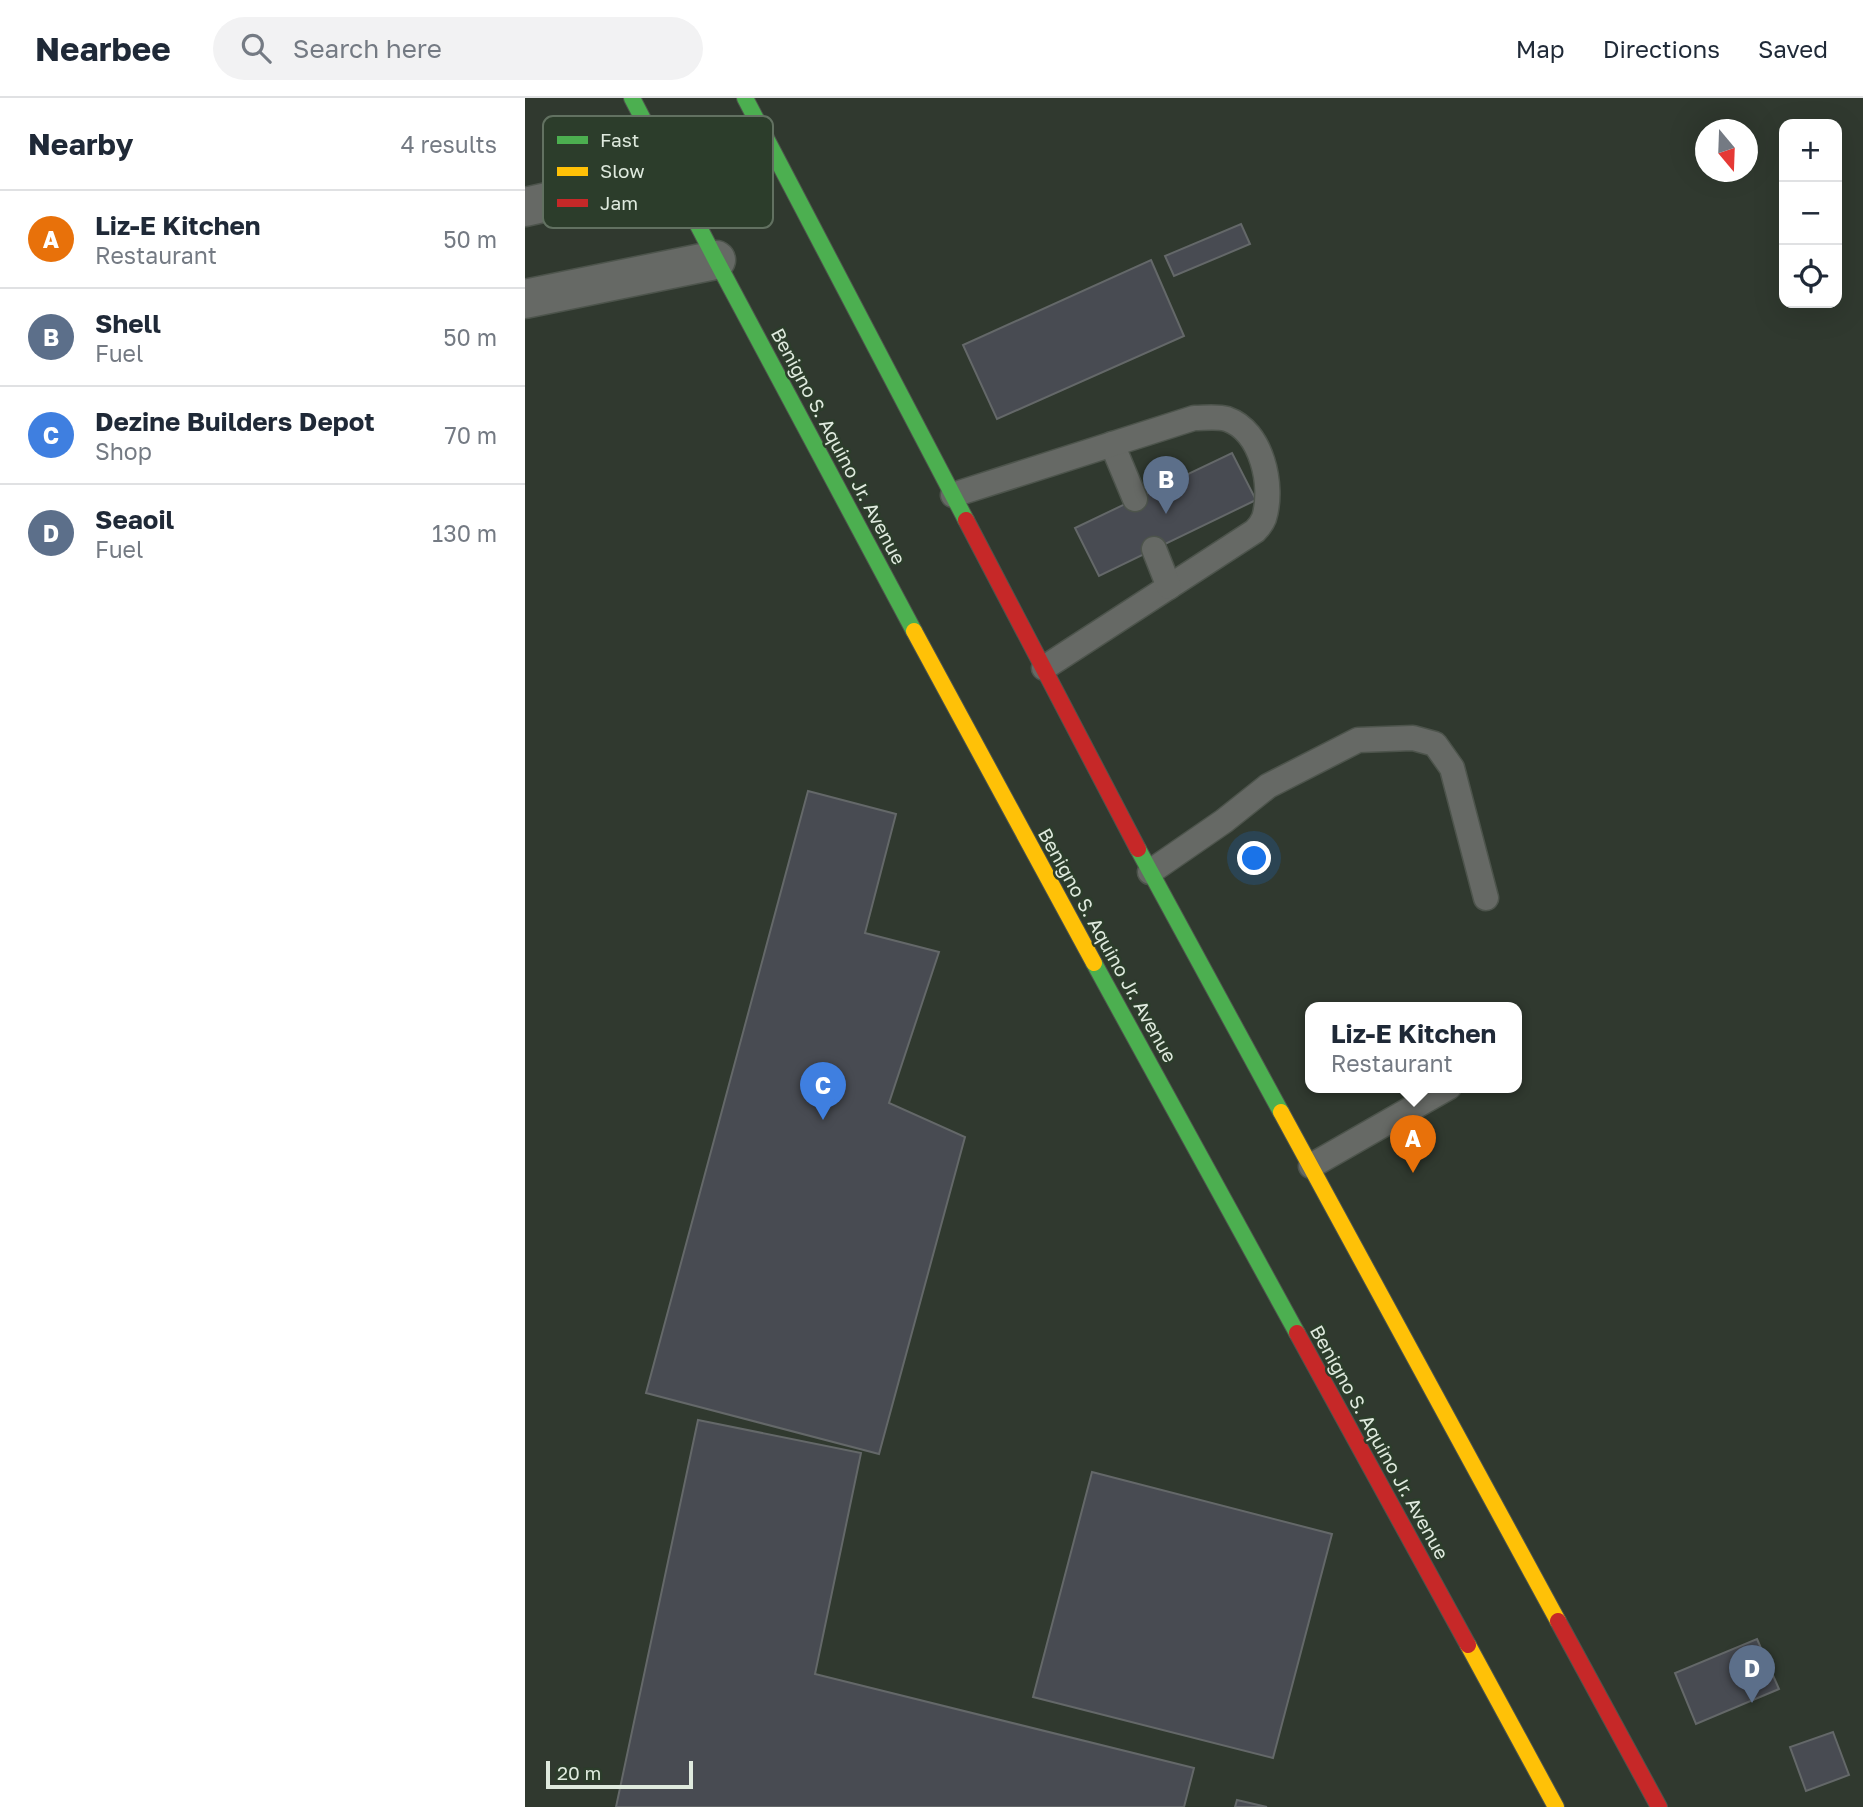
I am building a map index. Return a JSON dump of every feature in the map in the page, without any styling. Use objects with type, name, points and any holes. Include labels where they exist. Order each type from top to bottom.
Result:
[{"type":"main road","name":"Benigno S. Aquino Jr. Avenue","points":[[632,98],[641,116]]},
{"type":"main road","points":[[745,98],[754,116]]},
{"type":"main road","points":[[773,151],[1150,872],[1659,1807]]},
{"type":"main road","name":"Benigno S. Aquino Jr. Avenue","points":[[700,228],[991,774],[1556,1807]]},
{"type":"street","points":[[525,207],[543,203]]},
{"type":"street","points":[[525,299],[716,260]]},
{"type":"lane","points":[[953,495],[1194,418],[1226,419],[1246,431],[1263,460],[1267,501],[1263,521],[1255,531],[1044,668]]},
{"type":"lane","points":[[1112,444],[1135,499]]},
{"type":"lane","points":[[1154,549],[1169,587]]},
{"type":"lane","points":[[1150,872],[1224,821],[1268,786],[1358,740],[1413,738],[1435,744],[1452,768],[1486,898]]},
{"type":"lane","points":[[1311,1166],[1438,1093]]},
{"type":"building","points":[[1241,224],[1250,244],[1174,276],[1165,256]]},
{"type":"building","points":[[1151,260],[1184,336],[997,419],[963,345]]},
{"type":"building","points":[[1232,453],[1256,500],[1099,576],[1075,528]]},
{"type":"building","points":[[808,791],[896,814],[865,933],[939,952],[889,1103],[965,1137],[879,1454],[646,1393]]},
{"type":"building","points":[[698,1420],[861,1453],[815,1674],[1194,1768],[1184,1807],[616,1807]]},
{"type":"building","points":[[1092,1472],[1332,1534],[1273,1758],[1033,1697]]},
{"type":"building","points":[[1757,1639],[1779,1689],[1696,1724],[1675,1673]]},
{"type":"building","points":[[1833,1732],[1849,1775],[1806,1791],[1790,1747]]},
{"type":"building","points":[[1237,1800],[1267,1807],[1235,1807]]},
{"type":"traffic: fast","points":[[632,98],[641,116]]},
{"type":"traffic: fast","points":[[745,98],[754,116]]},
{"type":"traffic: fast","points":[[773,151],[966,520]]},
{"type":"traffic: fast","points":[[699,228],[914,631]]},
{"type":"traffic: fast","points":[[1138,849],[1281,1112]]},
{"type":"traffic: fast","points":[[1094,963],[1297,1333]]},
{"type":"traffic: slow","points":[[914,631],[1094,963]]},
{"type":"traffic: slow","points":[[1281,1112],[1558,1621]]},
{"type":"traffic: slow","points":[[1468,1645],[1556,1807]]},
{"type":"traffic: jam","points":[[966,520],[1138,849]]},
{"type":"traffic: jam","points":[[1297,1333],[1468,1645]]},
{"type":"traffic: jam","points":[[1558,1621],[1659,1807]]},
{"type":"place","name":"Shell","points":[[1166,514]]},
{"type":"place","name":"Dezine Builders Depot","points":[[823,1120]]},
{"type":"place","name":"Liz-E Kitchen","points":[[1413,1173]]},
{"type":"place","name":"Seaoil","points":[[1752,1703]]}]
